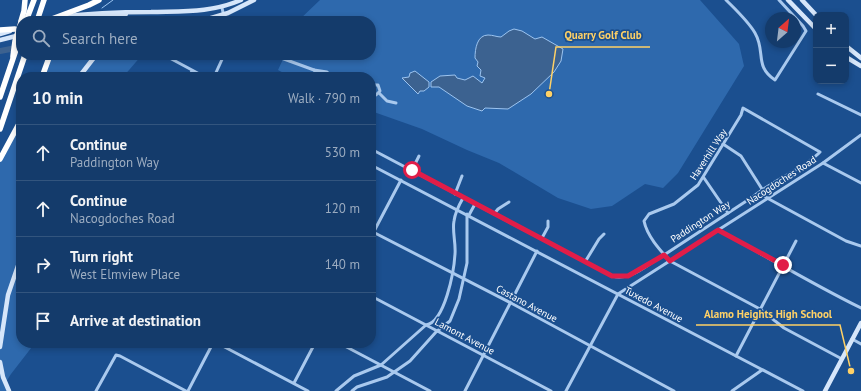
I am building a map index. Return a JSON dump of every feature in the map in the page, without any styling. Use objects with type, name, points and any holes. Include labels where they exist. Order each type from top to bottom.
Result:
[{"type":"highway","points":[[22,16],[24,0]]},
{"type":"highway","points":[[28,16],[34,0]]},
{"type":"highway","points":[[59,16],[90,6],[100,0]]},
{"type":"highway","points":[[39,16],[43,3]]},
{"type":"highway","points":[[0,30],[16,28]]},
{"type":"highway","points":[[13,56],[16,37]]},
{"type":"highway","points":[[0,97],[16,48]]},
{"type":"highway","points":[[19,72],[23,60]]},
{"type":"highway","points":[[44,72],[48,60]]},
{"type":"highway","points":[[0,129],[16,81]]},
{"type":"highway","points":[[0,159],[16,129]]},
{"type":"main road","points":[[72,16],[129,12],[194,12],[222,8],[241,0]]},
{"type":"main road","points":[[217,16],[254,0]]},
{"type":"main road","points":[[788,0],[813,26]]},
{"type":"main road","points":[[802,0],[813,12]]},
{"type":"main road","points":[[119,16],[129,12]]},
{"type":"main road","points":[[126,16],[129,12]]},
{"type":"main road","points":[[0,34],[16,29]]},
{"type":"main road","points":[[0,40],[16,36]]},
{"type":"main road","points":[[848,48],[861,58]]},
{"type":"main road","points":[[849,59],[861,66]]},
{"type":"main road","points":[[83,72],[92,60]]},
{"type":"main road","points":[[0,347],[8,295],[16,272]]},
{"type":"main road","points":[[825,391],[861,323]]},
{"type":"main road","points":[[0,364],[3,377],[9,391]]},
{"type":"street","points":[[726,0],[755,33],[760,47],[763,68],[766,73],[776,80],[806,31],[779,0]]},
{"type":"street","points":[[222,8],[224,14]]},
{"type":"street","points":[[173,60],[196,72]]},
{"type":"street","points":[[216,72],[222,60]]},
{"type":"street","points":[[287,60],[314,70],[327,72]]},
{"type":"street","points":[[376,86],[380,89],[379,93],[387,101],[396,103]]},
{"type":"street","points":[[818,94],[861,115]]},
{"type":"street","name":"Haverhill Way","points":[[821,151],[743,108],[704,178],[682,198],[649,214],[645,218],[646,229],[670,261],[760,309],[784,328],[842,359]]},
{"type":"street","name":"Nacogdoches Road","points":[[566,391],[618,294],[823,163],[861,135]]},
{"type":"street","points":[[724,144],[741,156],[767,198],[846,241],[861,246]]},
{"type":"street","name":"Paddington Way","points":[[376,152],[542,238],[584,262],[612,276],[626,277],[632,275],[664,255],[761,190],[810,160],[821,151]]},
{"type":"street","points":[[412,170],[419,156]]},
{"type":"street","points":[[823,163],[861,183]]},
{"type":"street","name":"Tuxedo Avenue","points":[[376,168],[803,391]]},
{"type":"street","points":[[455,194],[462,176]]},
{"type":"street","points":[[704,178],[728,213]]},
{"type":"street","points":[[376,225],[401,180]]},
{"type":"street","points":[[336,391],[354,376],[381,366],[426,325],[430,324],[437,317],[447,296],[452,274],[455,256],[454,220],[463,198]]},
{"type":"street","points":[[494,214],[496,210],[509,202]]},
{"type":"street","points":[[352,391],[357,387],[387,377],[410,361],[438,331],[447,325],[459,299],[462,279],[467,263],[468,215],[475,204]]},
{"type":"street","points":[[542,238],[548,227],[548,221]]},
{"type":"street","points":[[718,230],[783,265],[808,282],[861,308]]},
{"type":"street","name":"Castano Avenue","points":[[376,234],[511,303],[674,391]]},
{"type":"street","points":[[584,262],[604,234]]},
{"type":"street","points":[[736,356],[796,241]]},
{"type":"street","points":[[465,391],[537,251]]},
{"type":"street","name":"Lamont Avenue","points":[[376,299],[551,391]]},
{"type":"street","points":[[852,339],[861,344]]},
{"type":"street","points":[[96,391],[116,356],[120,356],[187,391],[211,348]]},
{"type":"street","points":[[227,348],[308,391]]},
{"type":"street","points":[[294,383],[312,348]]},
{"type":"street","points":[[347,348],[430,391]]},
{"type":"street","points":[[732,391],[762,370]]},
{"type":"shaded area","points":[[320,0],[700,0],[739,44],[744,66],[678,173],[663,188],[645,184],[612,206],[591,209],[558,198],[499,163],[422,129],[376,113],[376,72],[282,72],[278,70],[283,60],[376,60],[376,16],[303,16]]},
{"type":"shaded area","points":[[514,29],[522,31],[535,39],[542,37],[563,49],[561,61],[554,72],[531,94],[508,109],[485,108],[482,111],[467,106],[439,87],[431,87],[431,82],[440,76],[455,75],[457,78],[465,80],[473,76],[482,83],[485,78],[480,76],[481,70],[477,66],[478,62],[475,58],[477,43],[481,37],[488,35],[501,37]]},
{"type":"shaded area","points":[[50,60],[138,60],[127,72],[46,72]]},
{"type":"shaded area","points":[[415,71],[429,82],[429,87],[424,91],[420,91],[418,94],[402,78],[409,77],[410,73]]},
{"type":"shaded area","points":[[16,132],[16,348],[31,348],[4,385],[8,391],[0,391],[0,161]]},
{"type":"waterway","points":[[102,8],[113,0]]},
{"type":"waterway","points":[[0,51],[16,48]]},
{"type":"place","name":"Quarry Golf Club","points":[[549,94]]},
{"type":"place","name":"Alamo Heights High School","points":[[851,371]]},
{"type":"route","points":[[412,170],[515,226],[542,238],[612,276],[626,277],[632,275],[664,255],[670,261],[718,230],[783,265]]}]
